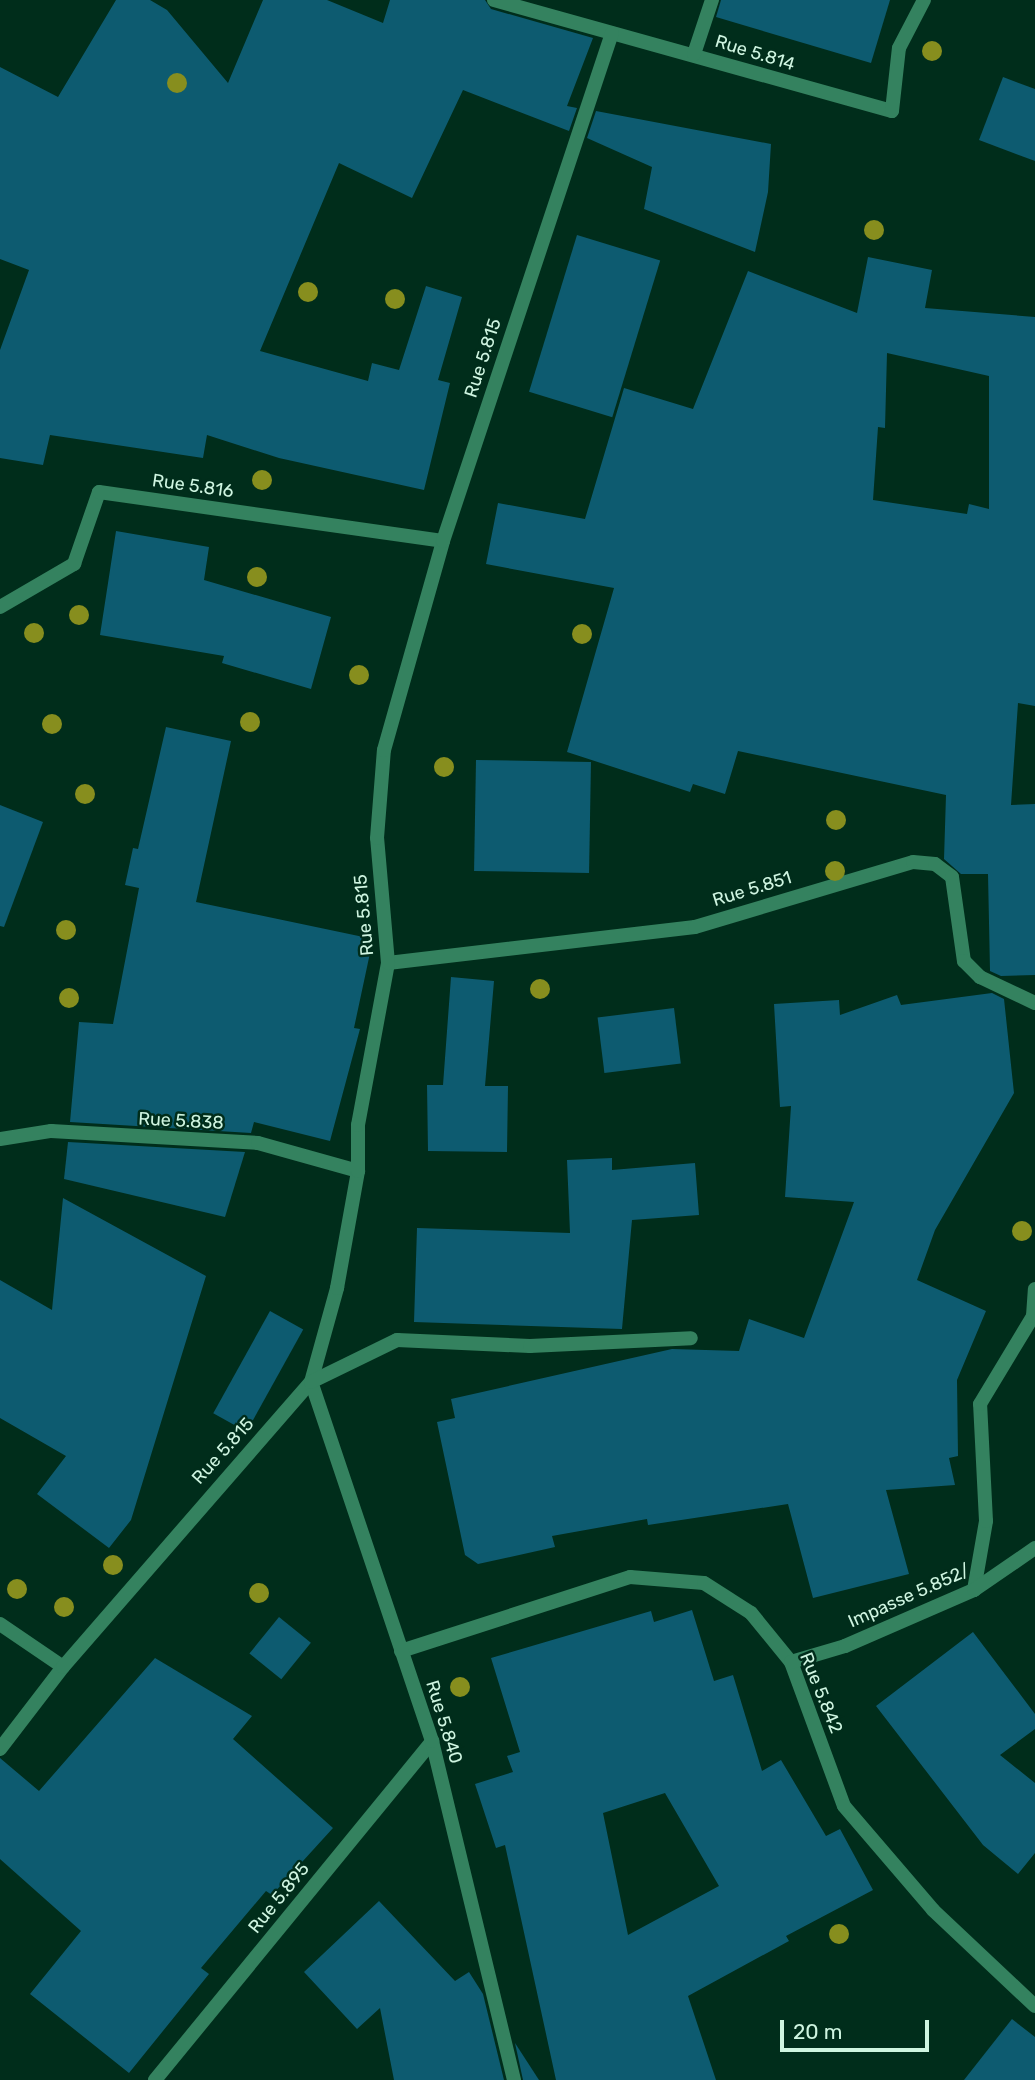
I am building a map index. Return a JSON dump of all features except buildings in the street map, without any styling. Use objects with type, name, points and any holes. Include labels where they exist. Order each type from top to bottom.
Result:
[{"type":"street","name":"Rue 5.814","points":[[494,0],[892,111],[899,48],[925,0]]},
{"type":"street","points":[[694,54],[712,0]]},
{"type":"street","name":"Rue 5.815","points":[[0,1749],[63,1667],[311,1382],[337,1288],[358,1171],[358,1125],[388,963],[377,838],[384,750],[443,541],[612,33]]},
{"type":"street","name":"Rue 5.816","points":[[0,607],[74,564],[99,492],[443,541]]},
{"type":"street","name":"Rue 5.851","points":[[388,963],[695,927],[914,862],[935,864],[952,877],[964,961],[980,977],[1035,1003]]},
{"type":"street","name":"Rue 5.838","points":[[0,1139],[51,1132],[258,1143],[358,1171]]},
{"type":"street","points":[[974,1590],[985,1521],[980,1404],[1033,1316],[1035,1289]]},
{"type":"street","points":[[311,1382],[397,1340],[530,1346],[691,1338]]},
{"type":"street","name":"Rue 5.840","points":[[311,1382],[432,1741],[514,2080]]},
{"type":"street","name":"Impasse 5.852/","points":[[791,1662],[845,1646],[974,1590],[1035,1548]]},
{"type":"street","name":"Rue 5.842","points":[[401,1651],[630,1577],[704,1583],[751,1613],[791,1662],[844,1806],[933,1910],[1035,2006]]},
{"type":"street","points":[[0,1624],[63,1667]]},
{"type":"street","name":"Rue 5.895","points":[[155,2080],[432,1741]]}]
